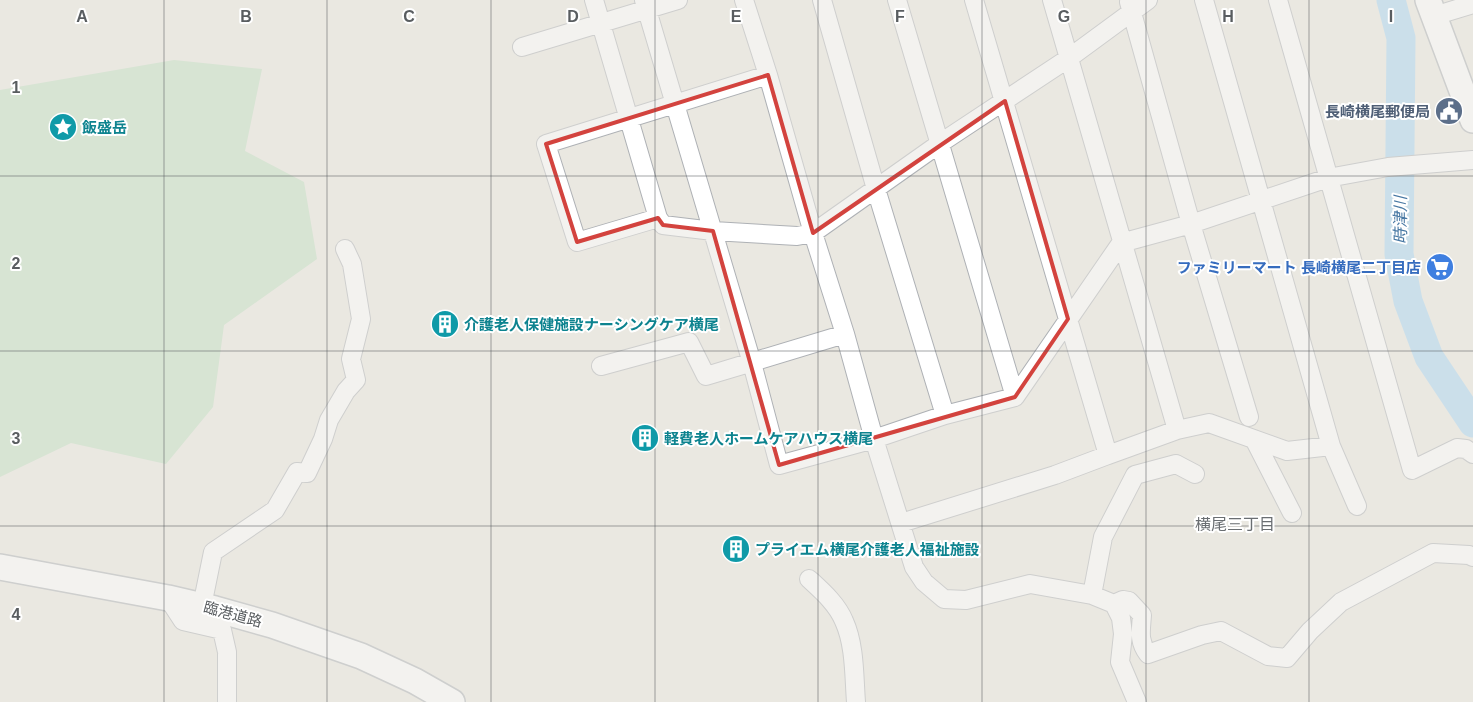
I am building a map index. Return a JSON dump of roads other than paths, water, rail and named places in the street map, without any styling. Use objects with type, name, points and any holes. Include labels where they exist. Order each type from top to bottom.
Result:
[{"type":"street","points":[[594,0],[627,118],[658,218],[663,225],[713,231],[798,236],[813,234],[939,144],[1069,58],[1131,5],[1148,0]]},
{"type":"street","points":[[522,47],[601,22],[645,5],[678,0]]},
{"type":"street","points":[[744,0],[768,75],[813,234],[845,334],[874,439],[914,566],[924,582],[944,599],[966,600],[1030,584],[1092,595],[1114,604],[1121,618],[1123,634],[1120,662],[1137,702]]},
{"type":"street","points":[[822,0],[876,189],[945,415]]},
{"type":"street","points":[[897,0],[1015,397]]},
{"type":"street","points":[[974,0],[1108,455]]},
{"type":"street","points":[[1052,0],[1121,243],[1177,430]]},
{"type":"street","points":[[1204,0],[1331,446],[1357,506]]},
{"type":"street","points":[[1278,0],[1412,470],[1457,448],[1466,449],[1473,454]]},
{"type":"street","points":[[1473,4],[1431,8],[1473,120]]},
{"type":"street","points":[[645,5],[676,103],[752,363],[779,466],[874,439],[945,415],[1015,397],[1121,243],[1191,224],[1328,178],[1388,166],[1473,160]]},
{"type":"street","points":[[1131,5],[1191,224],[1249,417]]},
{"type":"street","points":[[658,218],[577,242],[546,144],[768,75]]},
{"type":"street","points":[[202,606],[213,552],[275,510],[297,472],[307,473],[324,439],[328,420],[346,390],[356,380],[351,359],[362,319],[352,264],[345,249]]},
{"type":"street","points":[[601,366],[688,342],[706,376],[845,334]]},
{"type":"street","points":[[901,523],[1055,475],[1177,430],[1209,423],[1287,451],[1331,446]]},
{"type":"street","points":[[1254,439],[1292,513]]},
{"type":"street","points":[[1092,595],[1102,537],[1135,475],[1176,464],[1195,474]]},
{"type":"street","points":[[1114,604],[1123,600],[1129,601],[1142,615],[1141,637],[1143,646],[1148,654],[1202,635],[1221,631],[1268,656],[1287,658],[1310,631],[1340,602],[1433,553],[1469,555],[1473,557]]},
{"type":"street","name":"臨港道路","points":[[0,567],[168,598],[272,625],[361,656],[415,681],[452,702]]},
{"type":"street","points":[[809,579],[829,598],[844,620],[851,643],[856,702]]},
{"type":"street","points":[[168,598],[183,621],[222,630],[227,652],[227,702]]},
{"type":"waterway","name":"時津川","points":[[1391,0],[1401,38],[1399,254],[1408,301],[1429,357],[1473,423]]},
{"type":"place","name":"長崎横尾郵便局","points":[[1449,111]]},
{"type":"place","name":"飯盛岳","points":[[63,127]]},
{"type":"place","name":"ファミリーマート 長崎横尾二丁目店","points":[[1440,267]]},
{"type":"place","name":"介護老人保健施設ナーシングケア横尾","points":[[445,324]]},
{"type":"place","name":"軽費老人ホームケアハウス横尾","points":[[645,438]]},
{"type":"place","name":"プライエム横尾介護老人福祉施設","points":[[736,549]]},
{"type":"district","name":"横尾三丁目","points":[[1235,524]]}]
